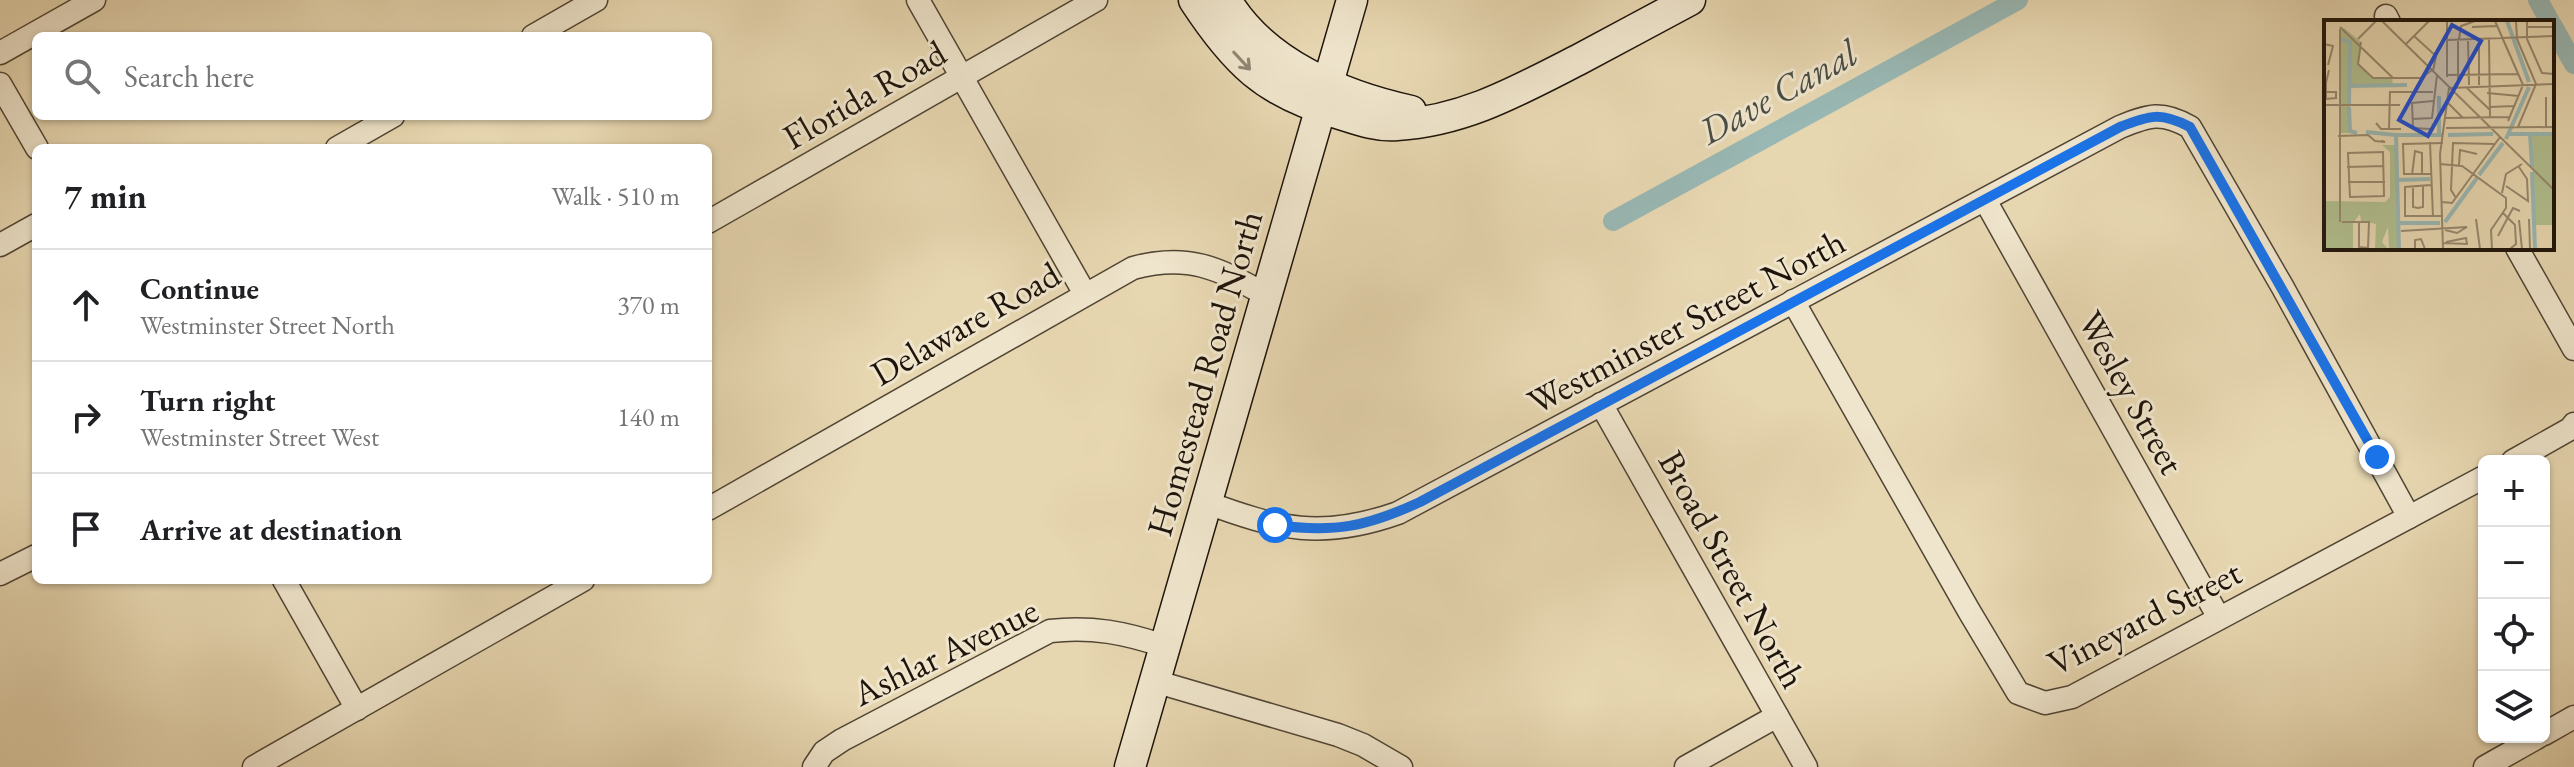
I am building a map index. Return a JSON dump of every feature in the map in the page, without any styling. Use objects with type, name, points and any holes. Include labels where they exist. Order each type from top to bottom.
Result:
[{"type":"main road","points":[[1194,0],[1222,39],[1250,70],[1274,89],[1379,104],[1440,118],[1497,102],[1645,12],[1690,0]]},
{"type":"main road","points":[[1226,0],[1237,19],[1255,38],[1325,96]]},
{"type":"main road","name":"Homestead Road North","points":[[1130,767],[1352,0]]},
{"type":"street","points":[[37,32],[94,0]]},
{"type":"street","points":[[540,32],[596,0]]},
{"type":"street","points":[[918,0],[1085,294]]},
{"type":"street","name":"Florida Road","points":[[712,220],[1096,0]]},
{"type":"street","points":[[0,53],[32,35]]},
{"type":"street","points":[[0,84],[35,144]]},
{"type":"street","name":"Westminster Street North","points":[[1205,502],[1252,520],[1328,530],[1371,522],[1420,502],[2120,127],[2148,115],[2173,118],[2190,127],[2409,517]]},
{"type":"street","points":[[344,144],[386,120]]},
{"type":"street","name":"Wesley Street","points":[[1985,200],[2219,618]]},
{"type":"street","points":[[0,245],[32,227]]},
{"type":"street","points":[[2518,250],[2574,349]]},
{"type":"street","name":"Delaware Road","points":[[712,507],[1133,268],[1160,261],[1187,262],[1227,274],[1266,295]]},
{"type":"street","name":"Vineyard Street","points":[[1793,301],[2018,693],[2045,703],[2072,697],[2478,480]]},
{"type":"street","name":"Broad Street North","points":[[1601,404],[1806,767]]},
{"type":"street","points":[[2524,455],[2574,424]]},
{"type":"street","points":[[0,574],[32,558]]},
{"type":"street","points":[[286,584],[357,709]]},
{"type":"street","points":[[254,767],[576,584]]},
{"type":"street","name":"Ashlar Avenue","points":[[814,767],[824,752],[842,740],[1050,631],[1076,628],[1105,630],[1164,646]]},
{"type":"street","points":[[1154,681],[1338,735],[1363,745],[1401,767]]},
{"type":"street","points":[[1686,767],[1777,716]]},
{"type":"street","points":[[2550,731],[2574,717]]},
{"type":"street","points":[[2485,767],[2527,743]]},
{"type":"waterway","name":"Dave Canal","points":[[1613,221],[2018,0]]},
{"type":"waterway","points":[[2538,0],[2549,20]]},
{"type":"waterway","points":[[2554,29],[2574,64]]},
{"type":"route","points":[[1275,525],[1328,530],[1398,513],[2120,127],[2148,115],[2173,118],[2190,127],[2377,457]]}]
